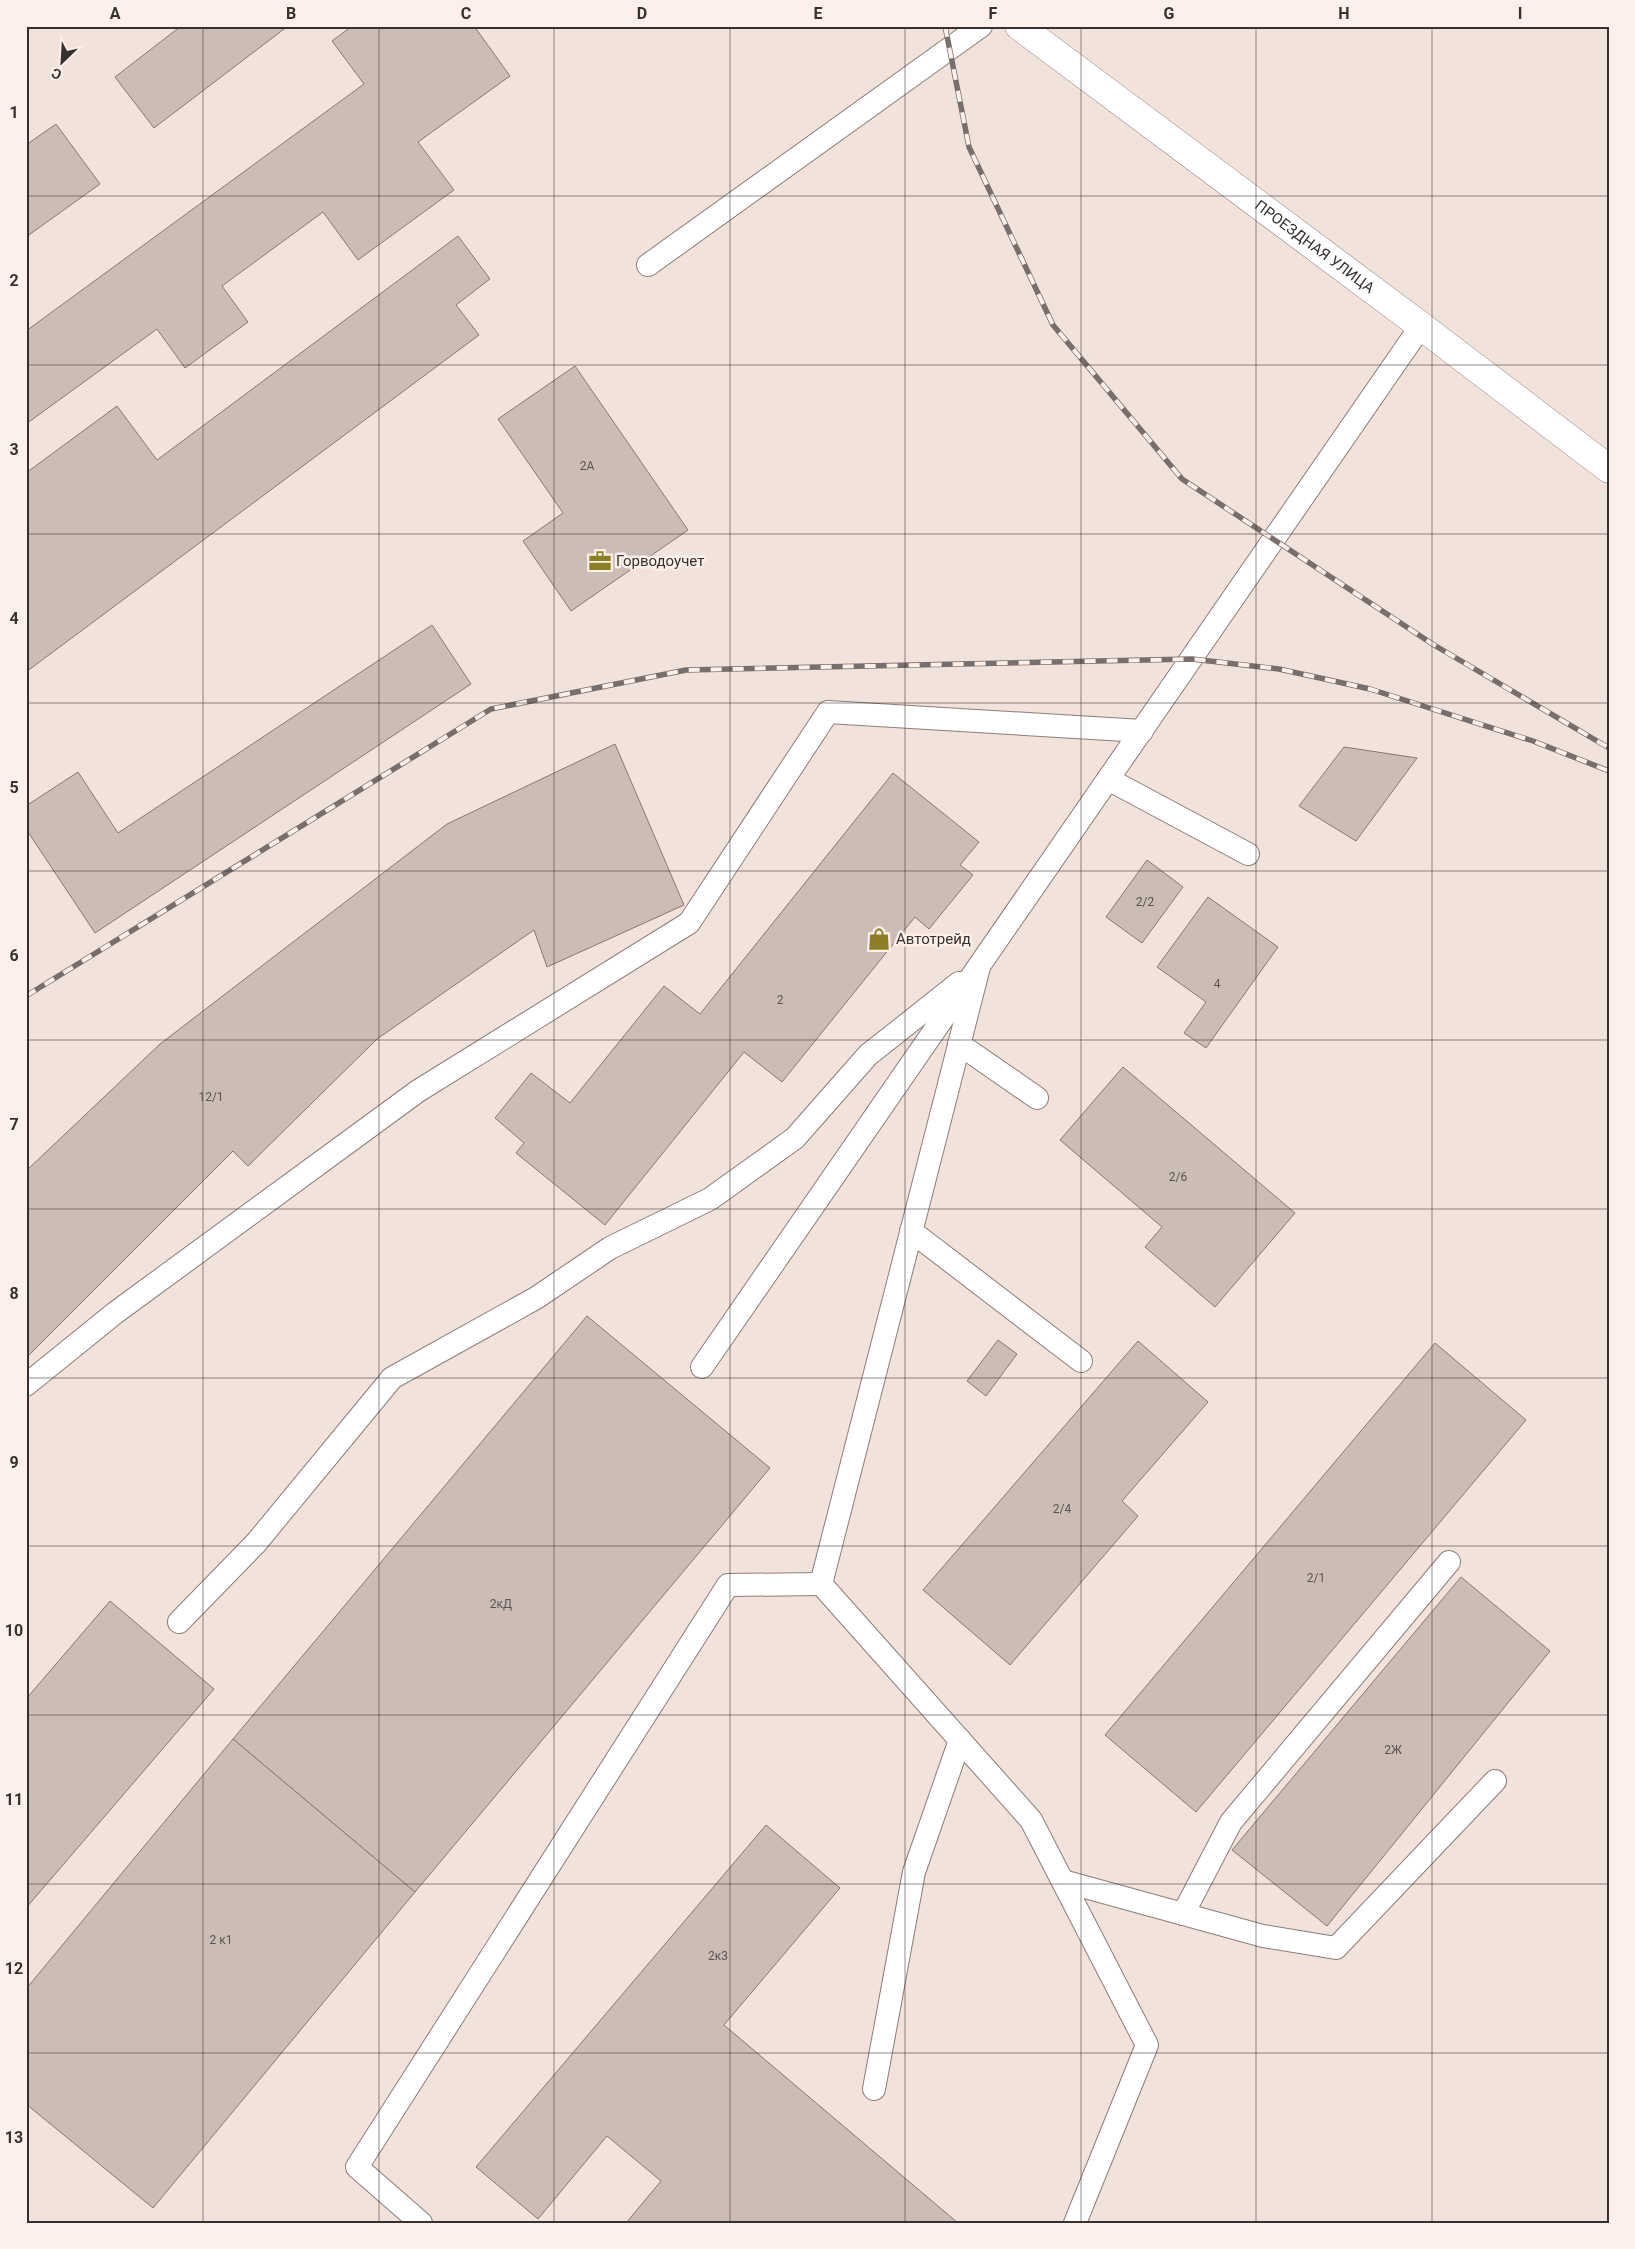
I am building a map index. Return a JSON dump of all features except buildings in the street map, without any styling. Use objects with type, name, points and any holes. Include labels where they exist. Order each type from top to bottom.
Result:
[{"type":"street","name":"ПРОЕЗДНАЯ УЛИЦА","points":[[1019,26],[1421,326],[1609,470]]},
{"type":"lane","points":[[648,265],[980,26]]},
{"type":"lane","points":[[702,1367],[1421,326]]},
{"type":"lane","points":[[26,1385],[115,1313],[418,1091],[689,923],[828,712],[1142,730]]},
{"type":"lane","points":[[1108,779],[1248,854]]},
{"type":"lane","points":[[821,1584],[979,967]]},
{"type":"lane","points":[[179,1622],[256,1543],[392,1378],[536,1298],[610,1248],[710,1199],[795,1138],[868,1056],[979,967]]},
{"type":"lane","points":[[959,1044],[1037,1098]]},
{"type":"lane","points":[[911,1231],[1081,1361]]},
{"type":"lane","points":[[1183,1914],[1231,1822],[1449,1562]]},
{"type":"lane","points":[[421,2223],[357,2167],[728,1585],[821,1584],[1031,1820],[1147,2045],[1075,2223]]},
{"type":"lane","points":[[874,2089],[914,1872],[960,1740]]},
{"type":"lane","points":[[1063,1881],[1263,1936],[1336,1948],[1495,1781]]},
{"type":"railway","points":[[945,26],[969,147],[1053,325],[1182,479],[1434,645],[1609,748]]},
{"type":"railway","points":[[26,996],[491,709],[686,670],[1192,659],[1279,669],[1370,689],[1533,741],[1609,771]]},
{"type":"place","name":"Горводоучет","points":[[600,561]]},
{"type":"place","name":"Автотрейд","points":[[879,939]]}]
